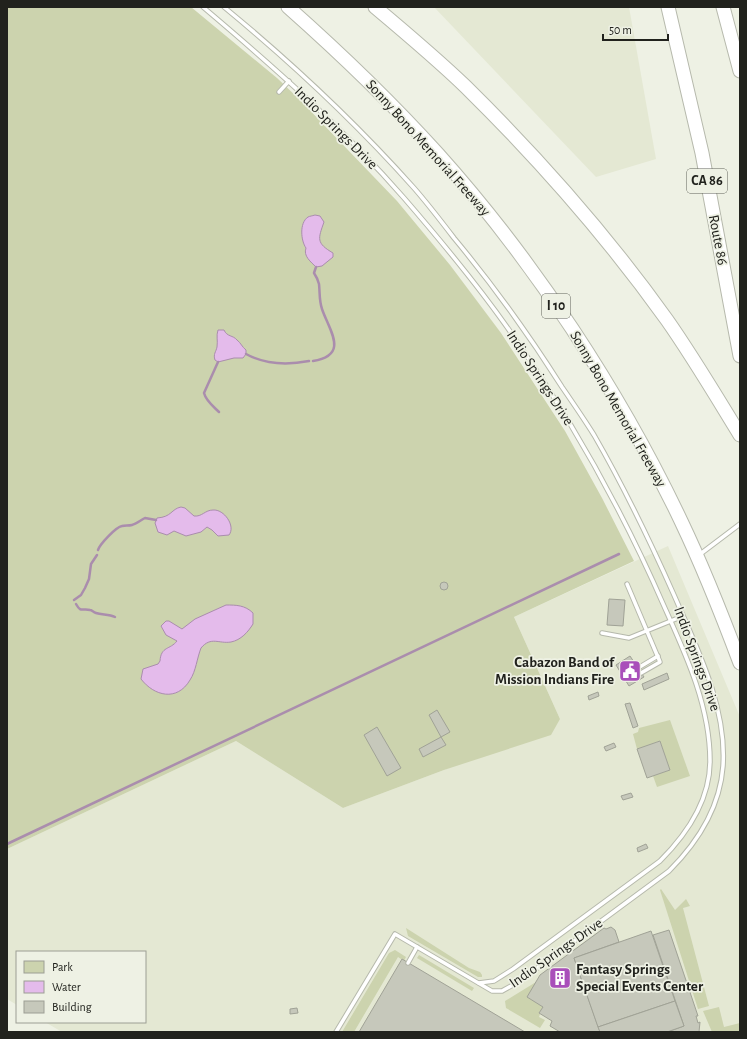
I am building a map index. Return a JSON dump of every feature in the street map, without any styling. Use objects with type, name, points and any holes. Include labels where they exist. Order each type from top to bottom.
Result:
[{"type":"highway","name":"Sonny Bono Memorial Freeway","points":[[288,7],[344,57],[439,155],[487,212],[563,316],[593,362],[636,434],[681,520],[719,608],[740,662]]},
{"type":"highway","points":[[375,7],[465,86],[556,181],[606,241],[663,315],[704,376],[740,435]]},
{"type":"highway","name":"Route 86","points":[[668,7],[702,152],[740,356]]},
{"type":"highway","points":[[723,7],[740,71]]},
{"type":"lane","name":"Indio Springs Drive","points":[[203,7],[259,54],[363,153],[446,248],[513,335],[580,441],[616,505],[643,559],[671,621],[700,695],[708,734],[710,762],[709,776],[703,799],[694,817],[672,849],[660,861],[513,969],[494,981],[478,983]]},
{"type":"lane","name":"Indio Springs Drive","points":[[224,7],[269,44],[325,96],[415,189],[486,276],[524,328],[593,435],[628,499],[655,553],[683,616],[712,691],[721,732],[723,763],[721,778],[718,792],[706,824],[683,858],[669,871],[520,981],[502,992],[492,991],[478,983]]},
{"type":"lane","points":[[279,92],[289,82]]},
{"type":"lane","points":[[697,556],[740,524]]},
{"type":"lane","points":[[627,584],[660,662],[641,674]]},
{"type":"lane","points":[[602,633],[629,638],[683,616]]},
{"type":"lane","points":[[638,668],[658,656]]},
{"type":"lane","points":[[336,1032],[395,934],[478,983]]},
{"type":"lane","points":[[408,963],[417,947]]},
{"type":"shaded area","points":[[434,7],[629,7],[656,159],[596,177]]},
{"type":"shaded area","points":[[668,546],[740,717],[740,1032],[62,1032],[47,1023],[146,1023],[146,951],[16,951],[16,1004],[7,999],[7,849],[236,741],[343,808],[444,770],[560,719],[514,617]]},
{"type":"green space","points":[[7,7],[191,7],[277,78],[397,201],[450,265],[501,333],[565,431],[602,498],[634,561],[514,617],[560,719],[551,735],[444,770],[343,808],[236,741],[7,849]]},
{"type":"green space","points":[[670,720],[690,776],[657,787],[653,776],[670,770],[660,741],[637,749],[633,734],[638,732],[639,728]]},
{"type":"green space","points":[[661,889],[675,910],[686,899],[690,906],[683,908],[709,1006],[698,1009],[660,890]]},
{"type":"green space","points":[[406,928],[469,968],[480,972],[482,977],[478,977],[408,936]]},
{"type":"green space","points":[[395,950],[406,957],[404,961],[398,957],[354,1032],[342,1032],[389,953]]},
{"type":"green space","points":[[419,955],[474,988],[472,991],[417,958]]},
{"type":"green space","points":[[536,982],[543,1007],[539,1013],[539,1017],[545,1020],[540,1028],[506,1008],[505,1001]]},
{"type":"green space","points":[[719,1007],[724,1027],[740,1023],[740,1032],[712,1032],[703,1011]]},
{"type":"water","points":[[315,215],[320,216],[324,222],[320,233],[321,243],[333,253],[333,257],[322,266],[316,267],[306,254],[302,232],[303,223],[305,220],[308,217]]},
{"type":"water","points":[[218,330],[224,330],[227,334],[240,342],[246,350],[246,354],[243,358],[234,358],[218,362],[215,360],[214,356],[217,347]]},
{"type":"water","points":[[181,507],[185,508],[194,516],[210,510],[217,510],[221,512],[230,523],[231,531],[229,535],[218,536],[207,527],[201,532],[186,536],[174,531],[167,535],[158,532],[155,523],[157,518],[169,515],[175,509]]},
{"type":"water","points":[[226,605],[237,605],[244,607],[253,613],[253,624],[241,638],[231,642],[212,641],[205,644],[201,648],[190,680],[179,692],[172,694],[159,693],[146,685],[141,679],[143,669],[158,664],[164,650],[177,641],[166,635],[161,626],[166,621],[169,621],[182,629],[195,619]]},
{"type":"building","points":[[442,582],[446,582],[448,586],[446,590],[442,590],[440,588],[440,584]]},
{"type":"building","points":[[609,599],[625,600],[623,626],[607,625]]},
{"type":"building","name":"Cabazon Band of Mission Indians Fire","points":[[630,656],[644,677],[629,686],[616,665]]},
{"type":"building","points":[[667,673],[669,679],[644,690],[642,684]]},
{"type":"building","points":[[598,692],[599,696],[589,700],[588,696]]},
{"type":"building","points":[[630,703],[638,726],[633,728],[625,704]]},
{"type":"building","points":[[437,710],[450,732],[441,737],[429,715]]},
{"type":"building","points":[[377,727],[401,768],[387,776],[364,735]]},
{"type":"building","points":[[441,737],[446,745],[423,757],[419,749]]},
{"type":"building","points":[[660,741],[670,770],[647,778],[637,749]]},
{"type":"building","points":[[614,743],[616,747],[606,751],[604,747]]},
{"type":"building","points":[[631,793],[633,797],[623,800],[621,796]]},
{"type":"building","points":[[646,844],[648,848],[638,852],[637,848]]},
{"type":"building","name":"Fantasy Springs Special Events Center","points":[[611,927],[615,930],[619,942],[574,958],[600,1032],[560,1032],[550,1026],[552,1021],[539,1013],[543,1007],[527,997],[540,975],[604,928],[606,929]]},
{"type":"building","name":"Fantasy Springs Special Events Center","points":[[669,930],[698,1016],[696,1016],[698,1023],[700,1022],[699,1032],[667,1032],[684,1026],[653,935]]},
{"type":"building","points":[[651,931],[675,1001],[598,1027],[574,958]]},
{"type":"building","points":[[402,959],[525,1032],[359,1032]]},
{"type":"building","points":[[675,1001],[684,1026],[667,1032],[600,1032],[598,1027]]},
{"type":"building","points":[[297,1008],[298,1013],[290,1014],[290,1009]]},
{"type":"waterway","points":[[313,361],[324,358],[331,353],[334,347],[332,333],[321,306],[319,284],[314,273],[316,267]]},
{"type":"waterway","points":[[246,354],[254,358],[277,363],[309,361]]},
{"type":"waterway","points":[[218,362],[204,393],[208,401],[219,412]]},
{"type":"waterway","points":[[98,550],[108,536],[119,527],[134,524],[145,518],[156,520]]},
{"type":"waterway","points":[[7,844],[619,554]]},
{"type":"waterway","points":[[74,600],[81,595],[85,588],[89,579],[91,564],[97,555]]},
{"type":"waterway","points":[[76,604],[81,609],[91,610],[96,613],[115,617]]},
{"type":"place","name":"Cabazon Band of Mission Indians Fire","points":[[630,671]]},
{"type":"place","name":"Fantasy Springs Special Events Center","points":[[560,978]]}]
